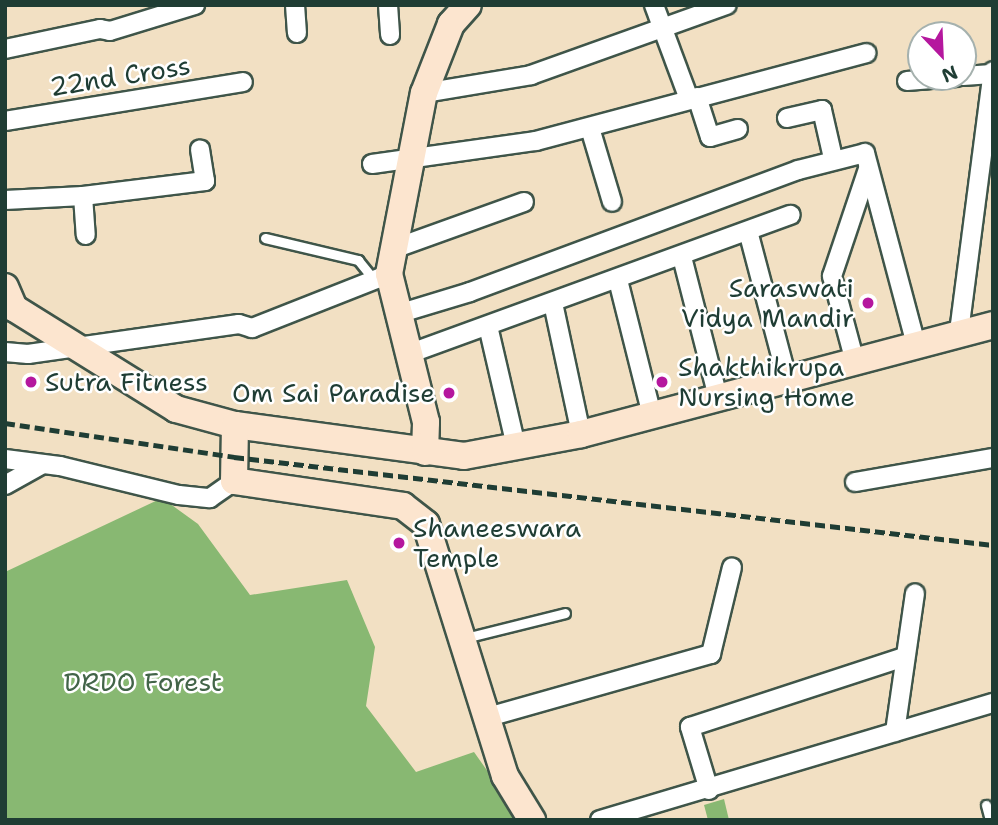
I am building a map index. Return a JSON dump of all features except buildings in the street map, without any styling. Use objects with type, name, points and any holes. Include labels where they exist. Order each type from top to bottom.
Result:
[{"type":"main road","points":[[425,452],[426,422],[411,353],[401,313],[382,278],[396,248],[407,161],[424,93],[451,24],[468,5]]},
{"type":"main road","points":[[5,287],[14,308],[176,409],[235,425],[464,456],[581,434],[993,325]]},
{"type":"main road","points":[[235,425],[234,481],[403,506],[426,524],[505,776],[532,820]]},
{"type":"street","points":[[5,49],[100,29],[110,31],[195,5]]},
{"type":"street","points":[[295,5],[297,33]]},
{"type":"street","points":[[388,5],[390,35]]},
{"type":"street","points":[[654,5],[710,137],[738,129]]},
{"type":"street","points":[[424,93],[531,75],[727,5]]},
{"type":"street","points":[[372,164],[407,161],[590,128],[867,53]]},
{"type":"street","points":[[959,332],[993,73]]},
{"type":"street","name":"22nd Cross","points":[[5,121],[243,82]]},
{"type":"street","points":[[787,118],[821,110],[833,158]]},
{"type":"street","points":[[590,128],[612,202]]},
{"type":"street","points":[[5,200],[83,197],[205,181],[200,149]]},
{"type":"street","points":[[401,313],[470,292],[833,158],[865,153],[915,345]]},
{"type":"street","points":[[855,362],[832,276],[842,235],[868,169]]},
{"type":"street","points":[[83,197],[86,235]]},
{"type":"street","points":[[396,248],[524,202]]},
{"type":"street","points":[[411,353],[682,257],[791,215]]},
{"type":"street","points":[[748,231],[787,379]]},
{"type":"street","points":[[682,257],[718,397]]},
{"type":"street","points":[[5,352],[81,348],[239,324],[252,328],[382,278]]},
{"type":"street","points":[[618,280],[652,415]]},
{"type":"street","points":[[553,303],[581,434]]},
{"type":"street","points":[[488,326],[516,446]]},
{"type":"street","points":[[855,482],[993,458]]},
{"type":"street","points":[[5,459],[43,464],[179,495],[210,498],[234,481]]},
{"type":"street","points":[[5,485],[43,464]]},
{"type":"street","points":[[488,717],[711,654],[732,567]]},
{"type":"street","points":[[895,732],[915,593]]},
{"type":"street","points":[[709,790],[690,727],[904,657]]},
{"type":"street","points":[[600,820],[709,790],[993,703]]},
{"type":"lane","points":[[265,238],[358,260],[382,278]]},
{"type":"lane","points":[[464,639],[565,613]]},
{"type":"lane","points":[[986,805],[990,820]]},
{"type":"green space","name":"DRDO Forest","points":[[162,498],[198,524],[250,595],[347,580],[375,647],[366,706],[416,772],[474,752],[522,820],[5,820],[5,572]]},
{"type":"green space","points":[[724,799],[729,820],[708,820],[704,805]]},
{"type":"railway","points":[[5,423],[234,457],[993,545]]},
{"type":"place","name":"Saraswati Vidya Mandir","points":[[868,303]]},
{"type":"place","name":"Sutra Fitness","points":[[31,382]]},
{"type":"place","name":"Shakthikrupa Nursing Home","points":[[662,382]]},
{"type":"place","name":"Om Sai Paradise","points":[[449,393]]},
{"type":"place","name":"Shaneeswara Temple","points":[[399,543]]}]
